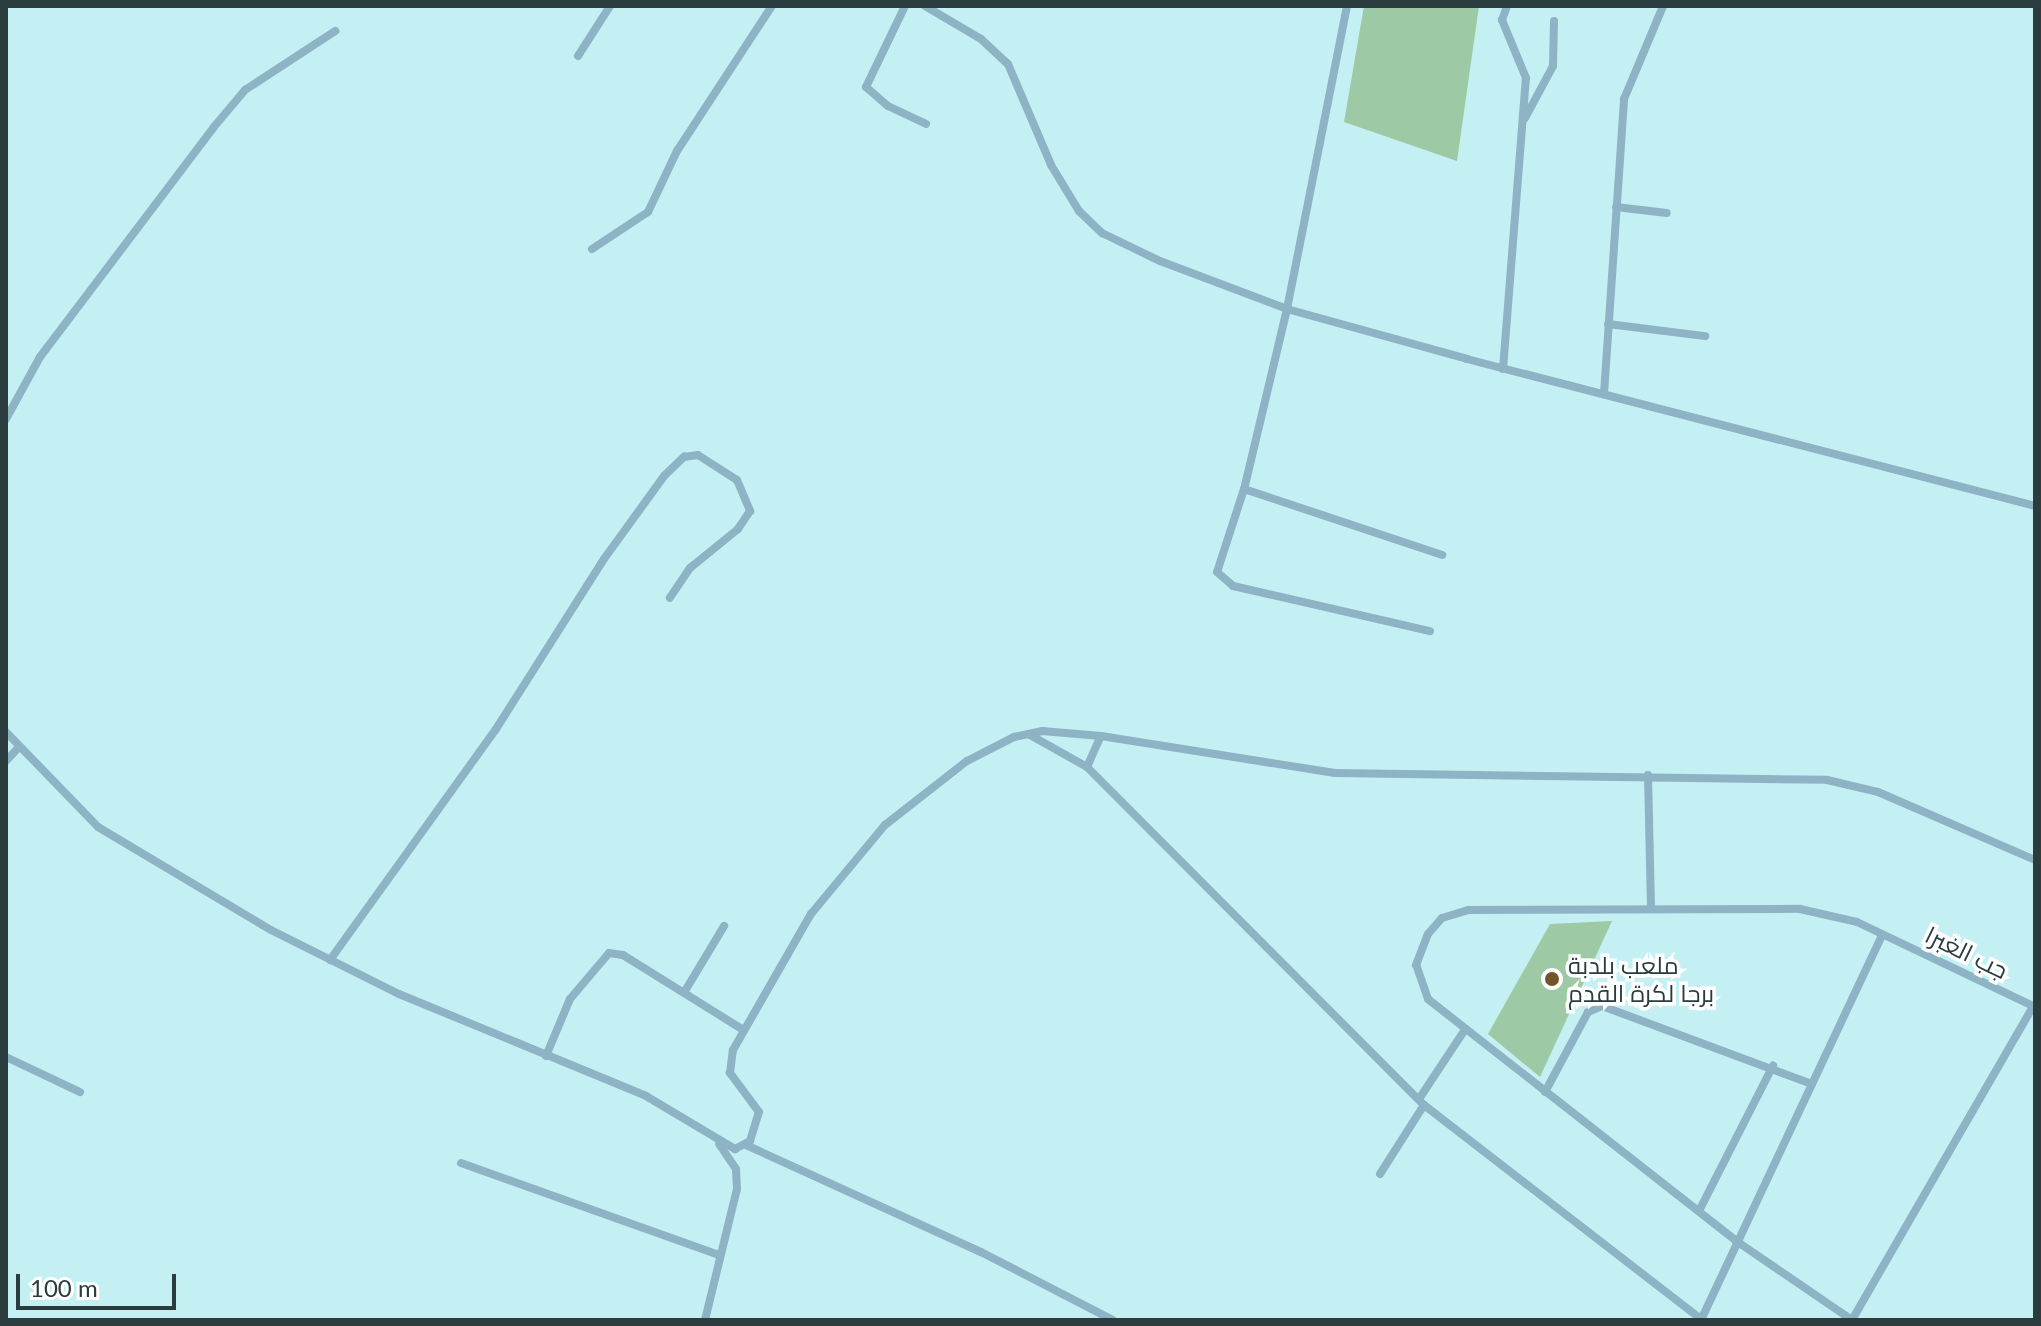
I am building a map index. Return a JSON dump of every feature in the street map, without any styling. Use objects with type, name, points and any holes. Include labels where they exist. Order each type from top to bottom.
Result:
[{"type":"street","points":[[578,56],[610,6]]},
{"type":"street","points":[[592,249],[648,212],[677,151],[772,6]]},
{"type":"street","points":[[905,6],[866,87],[888,106],[926,124]]},
{"type":"street","points":[[925,6],[1003,57],[1051,165],[1074,204],[1096,228],[1160,261],[1287,309],[1503,369],[2035,506]]},
{"type":"street","points":[[1347,6],[1287,309],[1244,489],[1217,565],[1223,582],[1430,631]]},
{"type":"street","points":[[1503,369],[1526,71],[1502,20],[1507,6]]},
{"type":"street","points":[[1604,394],[1624,99],[1663,6]]},
{"type":"street","points":[[1521,126],[1553,66],[1554,21]]},
{"type":"street","points":[[6,419],[49,344],[245,90],[335,31]]},
{"type":"street","points":[[1616,207],[1667,213]]},
{"type":"street","points":[[1608,324],[1705,336]]},
{"type":"street","points":[[330,960],[496,729],[604,559],[664,476],[684,457],[698,455],[737,480],[750,511],[738,529],[690,568],[670,598]]},
{"type":"street","points":[[1244,489],[1442,555]]},
{"type":"street","points":[[6,732],[18,748],[98,827],[330,960],[546,1056],[646,1096],[719,1144],[735,1149],[746,1145],[758,1123],[758,1106],[730,1069],[742,1029],[811,914],[885,825],[985,749],[1030,735],[1101,736],[1335,773],[1648,775],[1852,784],[2035,860]]},
{"type":"street","points":[[1030,735],[1087,767],[1422,1102],[1702,1320],[1882,935]]},
{"type":"street","points":[[1087,767],[1101,736]]},
{"type":"street","points":[[6,761],[18,748]]},
{"type":"street","points":[[1648,775],[1651,907]]},
{"type":"street","name":"جب الغبرا","points":[[1852,1320],[1739,1243],[1700,1209],[1464,1031],[1428,999],[1416,978],[1420,947],[1442,918],[1482,909],[1800,909],[1857,922],[2034,1007]]},
{"type":"street","points":[[685,991],[724,926]]},
{"type":"street","points":[[546,1056],[570,999],[609,953],[623,955],[742,1029]]},
{"type":"street","points":[[1545,1092],[1588,1012],[1599,1006],[1773,1066],[1812,1084]]},
{"type":"street","points":[[1852,1320],[2034,1007]]},
{"type":"street","points":[[1380,1174],[1464,1031]]},
{"type":"street","points":[[6,1057],[80,1092]]},
{"type":"street","points":[[1700,1209],[1773,1066]]},
{"type":"street","points":[[705,1320],[737,1179],[734,1164],[719,1144]]},
{"type":"street","points":[[746,1145],[981,1252],[1113,1320]]},
{"type":"street","points":[[461,1163],[719,1255]]},
{"type":"green space","points":[[1364,6],[1479,6],[1457,161],[1344,122]]},
{"type":"green space","name":"ملعب بلدبة برجا لكرة القدم","points":[[1612,921],[1540,1077],[1488,1034],[1550,924]]},
{"type":"place","name":"ملعب بلدبة برجا لكرة القدم","points":[[1552,979]]}]
